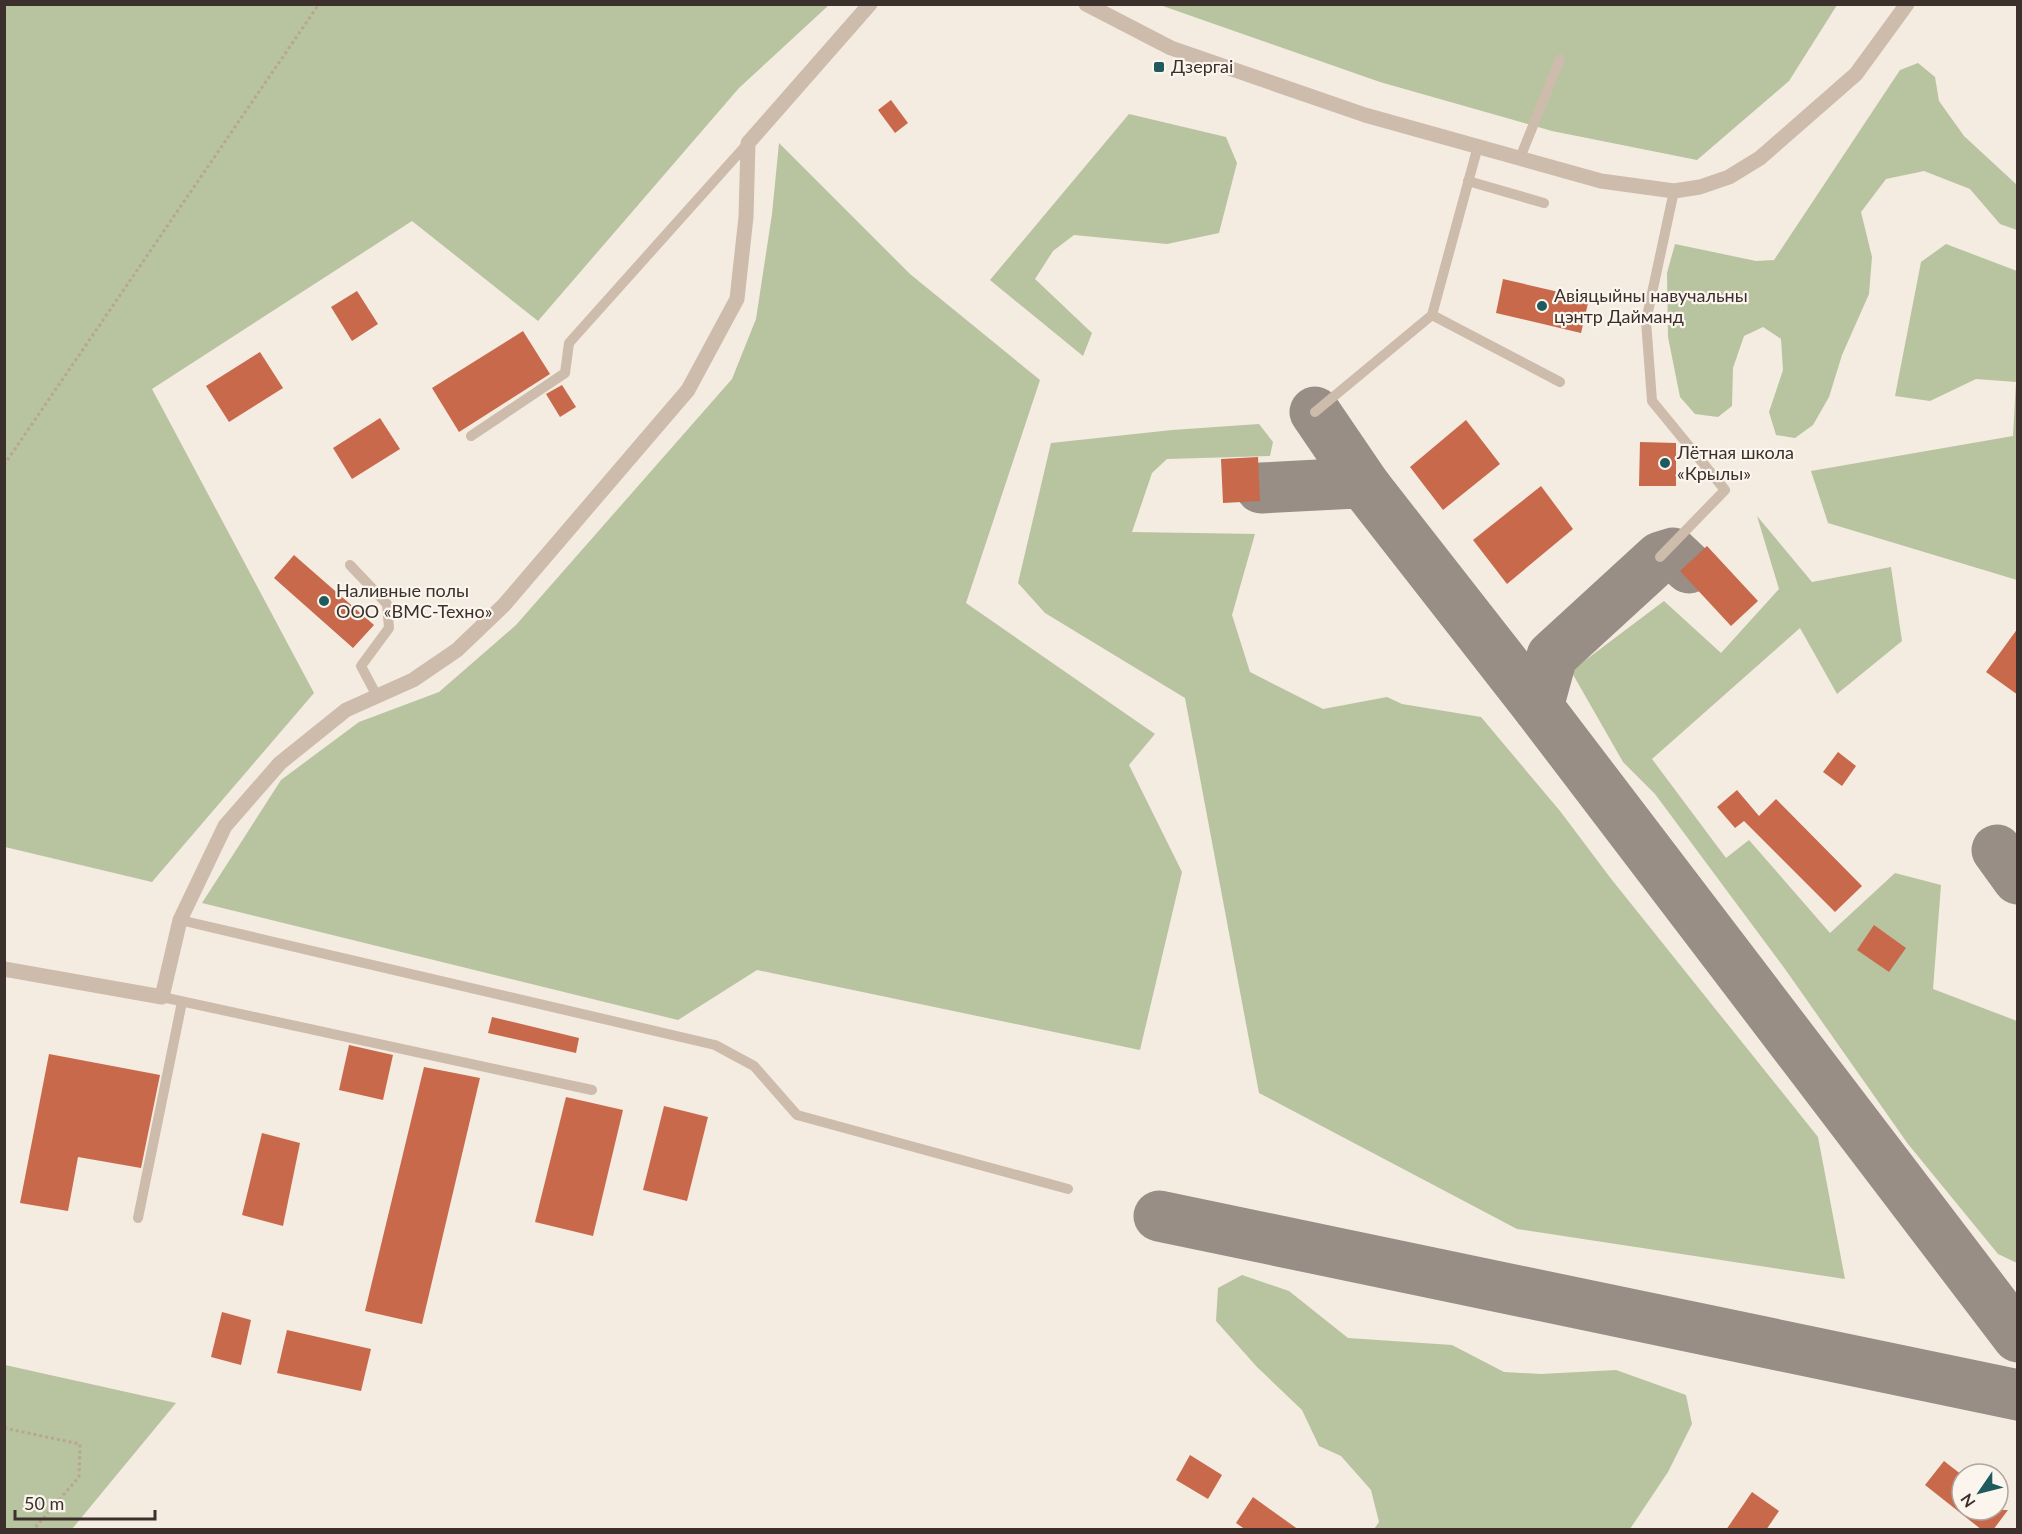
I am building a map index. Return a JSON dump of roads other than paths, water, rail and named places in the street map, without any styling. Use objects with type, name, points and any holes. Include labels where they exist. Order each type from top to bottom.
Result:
[{"type":"street","points":[[4,969],[162,998],[180,920],[225,826],[280,763],[346,710],[378,698],[413,680],[458,650],[504,605],[688,390],[737,299],[746,218],[748,143],[870,4]]},
{"type":"street","points":[[1086,4],[1171,48],[1365,115],[1601,181],[1656,191],[1700,187],[1729,177],[1760,158],[1856,74],[1908,4]]},
{"type":"lane","points":[[1520,158],[1560,59]]},
{"type":"lane","points":[[471,436],[565,373],[569,343],[748,143]]},
{"type":"lane","points":[[1315,412],[1432,315],[1478,147]]},
{"type":"lane","points":[[1468,181],[1544,203]]},
{"type":"lane","points":[[1660,557],[1725,490],[1652,401],[1646,321],[1674,191]]},
{"type":"lane","points":[[1432,315],[1560,382]]},
{"type":"lane","points":[[350,565],[387,603],[389,628],[361,666],[378,698]]},
{"type":"lane","points":[[180,920],[716,1045],[754,1066],[797,1115],[1068,1188]]},
{"type":"lane","points":[[162,998],[592,1090]]},
{"type":"lane","points":[[138,1218],[182,1002]]},
{"type":"place","name":"Дзергаі","points":[[1159,67]]},
{"type":"place","name":"Авіяцыйны навучальны цэнтр Дайманд","points":[[1542,306]]},
{"type":"place","name":"Лётная школа «Крылы»","points":[[1665,463]]},
{"type":"place","name":"Наливные полы ООО «ВМС-Техно»","points":[[324,601]]}]
